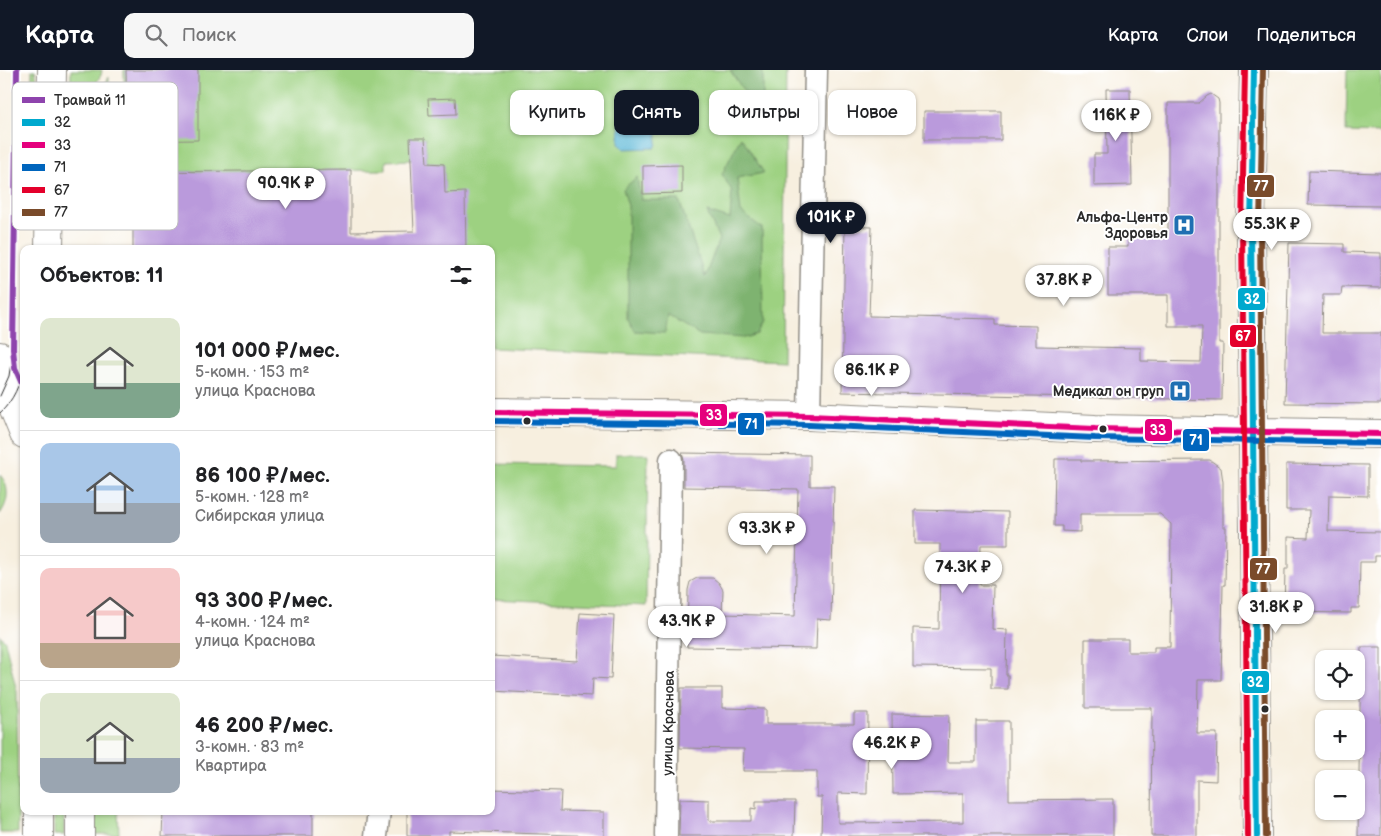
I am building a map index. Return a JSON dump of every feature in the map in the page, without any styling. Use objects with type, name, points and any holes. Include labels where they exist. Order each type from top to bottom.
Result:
[{"type":"main road","points":[[1254,70],[1251,228],[1257,836]]},
{"type":"main road","points":[[49,230],[49,245]]},
{"type":"main road","points":[[0,356],[5,387],[20,424]]},
{"type":"main road","points":[[495,412],[809,416],[1095,429],[1381,434]]},
{"type":"main road","points":[[38,815],[39,836]]},
{"type":"main road","points":[[80,815],[80,836]]},
{"type":"street","points":[[809,416],[816,70]]},
{"type":"street","name":"улица Краснова","points":[[666,836],[671,460]]},
{"type":"street","points":[[376,836],[379,815]]},
{"type":"green space","points":[[32,70],[35,70],[37,82],[32,82]]},
{"type":"green space","points":[[71,70],[102,70],[97,82],[71,82]]},
{"type":"green space","points":[[124,70],[786,70],[786,90],[709,90],[709,135],[785,135],[783,361],[495,348],[495,245],[446,245],[444,164],[427,163],[425,138],[411,139],[412,160],[386,161],[386,170],[178,172],[178,82],[124,82]]},
{"type":"green space","points":[[730,70],[763,70],[763,90],[743,90]]},
{"type":"green space","points":[[1347,70],[1381,70],[1381,133],[1346,132]]},
{"type":"green space","points":[[741,137],[764,173],[737,178],[741,212],[762,228],[763,322],[757,334],[744,338],[700,335],[668,316],[665,333],[635,331],[628,318],[628,206],[623,189],[637,177],[641,200],[679,200],[705,277],[719,239],[707,212],[730,219],[732,191],[722,174]]},
{"type":"green space","points":[[616,454],[648,454],[646,606],[495,599],[495,464],[616,466]]},
{"type":"green space","points":[[0,475],[7,489],[7,499],[0,514]]},
{"type":"green space","points":[[0,635],[5,641],[17,692],[18,833],[0,833]]},
{"type":"green space","points":[[54,815],[64,815],[64,835],[54,835]]},
{"type":"green space","points":[[95,815],[118,815],[119,834],[95,834]]},
{"type":"water","points":[[619,135],[657,135],[655,148],[624,149],[619,143]]},
{"type":"building","points":[[126,70],[198,70],[198,140],[178,140],[178,82],[126,82]]},
{"type":"building","points":[[1106,89],[1130,89],[1132,185],[1094,186],[1094,154],[1107,154]]},
{"type":"building","points":[[1211,94],[1218,99],[1219,103],[1219,343],[1223,343],[1222,400],[842,392],[845,226],[872,227],[869,316],[995,319],[995,325],[1036,326],[1036,346],[1141,348],[1141,361],[1201,362],[1202,326],[1168,326],[1168,295],[1108,295],[1108,247],[1128,247],[1128,235],[1168,235],[1168,103],[1199,103]]},
{"type":"building","points":[[455,98],[456,114],[429,115],[428,99]]},
{"type":"building","points":[[924,111],[1001,111],[1001,140],[924,140]]},
{"type":"building","points":[[410,138],[425,138],[427,163],[444,164],[445,193],[465,192],[466,245],[133,245],[133,230],[178,230],[178,172],[351,170],[351,232],[414,231]]},
{"type":"building","points":[[682,165],[682,193],[643,194],[643,166]]},
{"type":"building","points":[[1309,171],[1381,173],[1381,206],[1308,205]]},
{"type":"building","points":[[1289,243],[1344,244],[1344,252],[1381,253],[1381,288],[1342,287],[1341,295],[1323,295],[1322,333],[1381,333],[1381,404],[1285,403]]},
{"type":"building","points":[[682,453],[810,455],[810,486],[834,486],[831,620],[817,619],[816,649],[687,647],[688,590],[690,582],[697,578],[713,578],[719,583],[723,590],[722,614],[795,616],[798,489],[684,487],[684,460]]},
{"type":"building","points":[[1055,459],[1081,459],[1081,461],[1210,460],[1221,468],[1223,482],[1223,527],[1226,527],[1221,680],[1198,680],[1197,733],[1217,733],[1216,781],[1197,780],[1197,836],[1151,836],[1152,708],[1085,708],[1085,639],[1128,639],[1128,652],[1154,652],[1154,647],[1170,647],[1171,524],[1160,514],[1080,514],[1080,532],[1062,531],[1062,526],[1054,526]]},
{"type":"building","points":[[1286,464],[1368,465],[1368,496],[1329,495],[1328,531],[1381,532],[1381,556],[1375,556],[1375,562],[1360,562],[1359,608],[1351,608],[1351,613],[1284,612],[1285,569],[1288,569],[1288,537],[1308,538],[1309,510],[1286,510]]},
{"type":"building","points":[[915,510],[1008,512],[1008,545],[981,545],[980,585],[993,585],[992,629],[1007,630],[1006,675],[1008,675],[1008,689],[991,689],[991,668],[913,667],[913,628],[939,629],[940,544],[915,544]]},
{"type":"building","points":[[580,613],[614,615],[611,679],[593,678],[592,696],[495,691],[495,656],[577,661]]},
{"type":"building","points":[[1361,647],[1381,647],[1381,836],[1358,836],[1358,820],[1365,820],[1365,770],[1359,770],[1359,760],[1365,760],[1365,710],[1360,710],[1360,700],[1365,700],[1365,650],[1361,650]]},
{"type":"building","points":[[681,688],[722,688],[722,708],[766,709],[766,724],[854,724],[854,713],[868,713],[867,794],[838,793],[838,823],[963,822],[963,793],[893,794],[892,714],[949,715],[948,762],[976,762],[976,721],[1009,721],[1009,800],[1113,799],[1113,836],[821,836],[822,797],[817,797],[817,771],[743,771],[744,749],[680,748]]},
{"type":"building","points":[[495,789],[561,791],[560,811],[604,812],[604,836],[449,831],[449,836],[407,836],[407,815],[495,815]]},
{"type":"building","points":[[680,799],[709,800],[709,821],[751,821],[751,808],[756,809],[756,801],[795,801],[794,836],[679,836]]},
{"type":"building","points":[[163,815],[313,815],[313,836],[162,836]]},
{"type":"tram line","name":"11","points":[[17,70],[17,82]]},
{"type":"tram line","name":"11","points":[[15,230],[13,349],[15,368],[20,379]]},
{"type":"tram line","points":[[0,396],[9,376],[13,349]]},
{"type":"tram line","points":[[0,413],[9,403],[20,381]]},
{"type":"transit line","name":"67","points":[[1245,70],[1242,228],[1248,836]]},
{"type":"transit line","name":"32","points":[[1254,70],[1251,228],[1257,836]]},
{"type":"transit line","name":"77","points":[[1263,70],[1260,228],[1266,836]]},
{"type":"transit line","name":"33","points":[[495,412],[809,416],[1095,429],[1381,434]]},
{"type":"transit line","name":"71","points":[[495,421],[809,425],[1095,438],[1381,443]]},
{"type":"place","name":"Альфа-Центр Здоровья","points":[[1184,225]]},
{"type":"place","name":"Медикал он груп","points":[[1180,391]]}]
